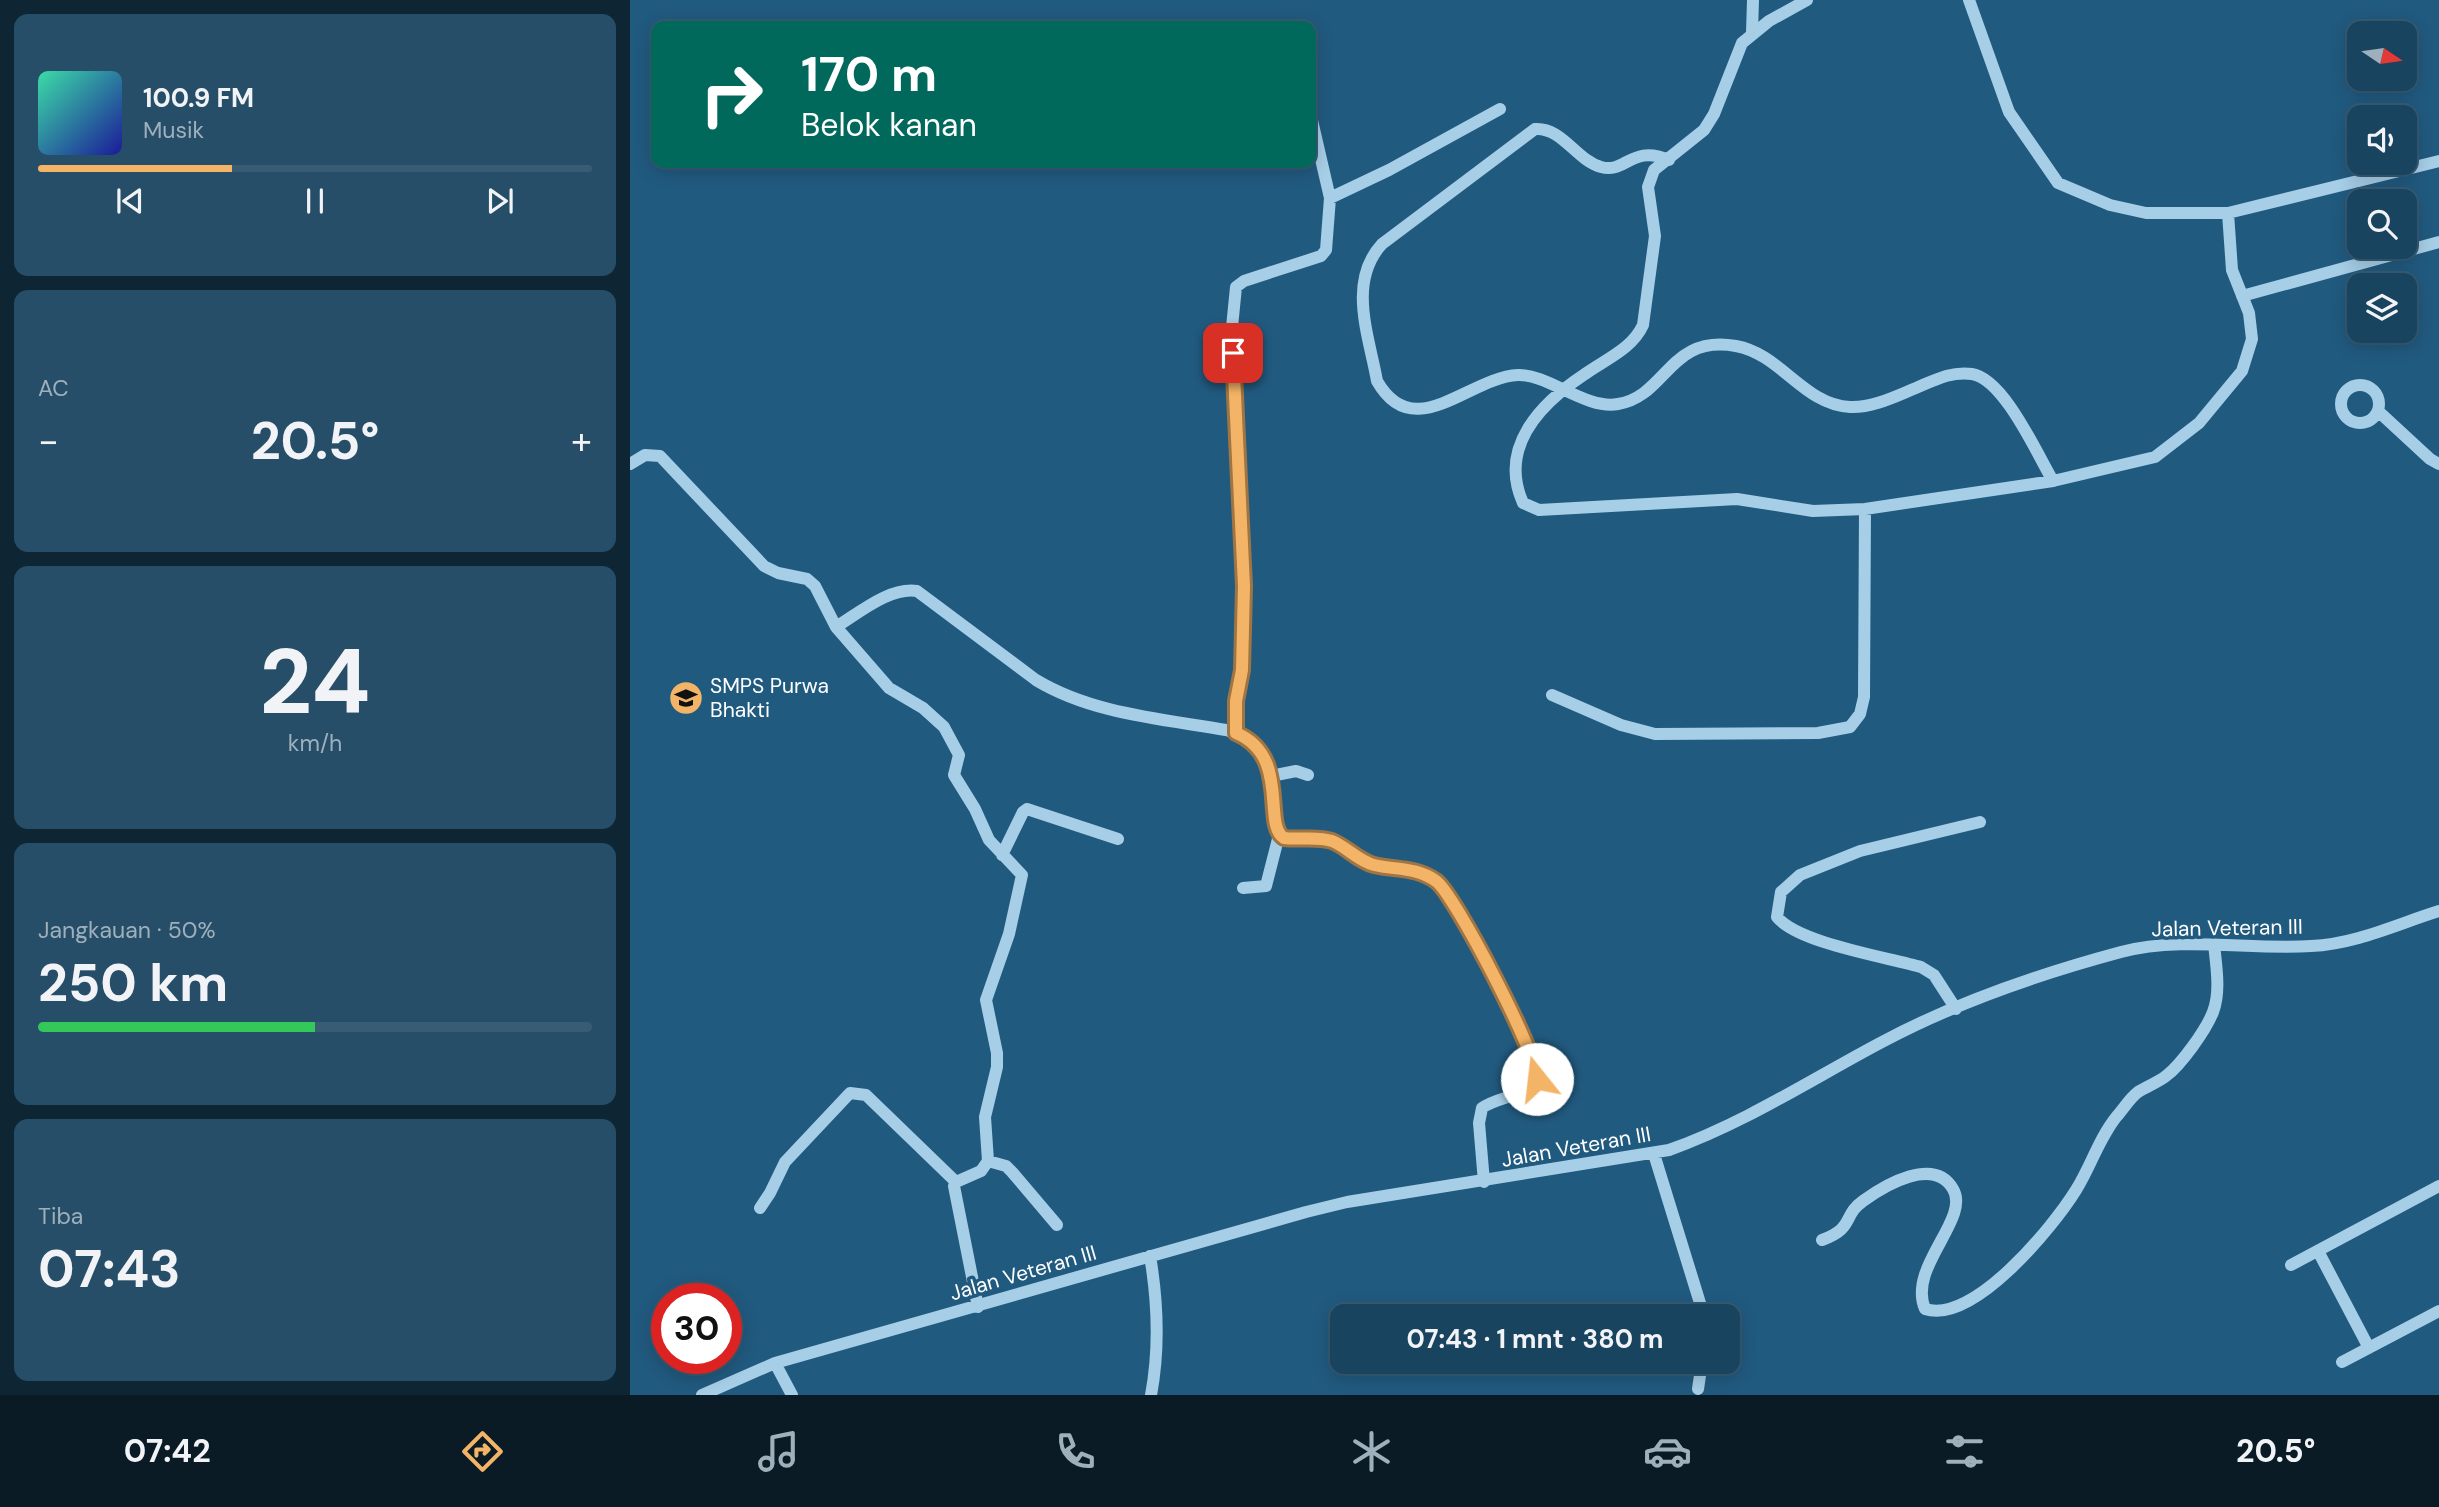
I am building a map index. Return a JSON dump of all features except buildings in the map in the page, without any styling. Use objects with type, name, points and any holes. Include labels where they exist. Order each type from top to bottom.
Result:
[{"type":"street","points":[[1752,33],[1753,0]]},
{"type":"street","points":[[1807,0],[1752,33],[1742,43],[1714,114],[1704,130],[1654,170],[1650,177],[1648,187],[1655,236],[1643,325],[1637,337],[1620,352],[1561,390],[1523,435],[1514,475],[1516,489],[1523,503],[1531,508],[1539,510],[1737,499],[1812,511],[1866,509],[2053,481],[2155,457],[2199,423],[2242,371],[2252,338],[2249,313],[2232,270],[2228,213]]},
{"type":"street","points":[[1969,0],[2009,112],[2058,183],[2110,205],[2146,213],[2228,213],[2439,161]]},
{"type":"street","points":[[1330,198],[1389,170],[1500,109]]},
{"type":"street","points":[[1669,160],[1646,153],[1610,169],[1599,167],[1580,156],[1553,132],[1535,130],[1381,244],[1370,257],[1361,297],[1377,381],[1395,402],[1404,407],[1426,409],[1490,383],[1520,375],[1597,403],[1619,404],[1643,392],[1688,351],[1718,344],[1745,348],[1771,359],[1824,401],[1850,407],[1872,405],[1893,398],[1944,375],[1974,374],[1986,380],[2006,400],[2053,481]]},
{"type":"street","points":[[1236,733],[1236,701],[1242,670],[1244,586],[1233,299],[1236,287],[1244,281],[1321,256],[1326,250],[1330,198],[1316,138]]},
{"type":"street","points":[[2242,296],[2439,242]]},
{"type":"street","points":[[2378,411],[2430,460],[2439,464]]},
{"type":"street","points":[[630,464],[645,455],[660,456],[764,566],[778,573],[807,579],[815,586],[836,626],[889,688],[923,708],[944,727],[959,755],[954,775],[975,809],[989,841],[1023,876],[986,1000],[997,1053],[997,1067],[985,1118],[988,1161],[981,1171],[956,1182]]},
{"type":"street","points":[[1552,695],[1621,725],[1655,734],[1818,733],[1850,727],[1860,714],[1864,697],[1866,509]]},
{"type":"street","points":[[836,626],[895,593],[906,589],[917,591],[1056,693],[1089,705],[1236,733],[1252,742],[1271,776],[1275,828],[1284,838],[1328,840],[1374,865],[1413,870],[1434,879],[1450,896],[1514,1017],[1538,1072],[1534,1085],[1528,1089],[1482,1108],[1479,1123],[1484,1182]]},
{"type":"street","points":[[1271,776],[1296,771],[1308,775]]},
{"type":"street","points":[[1002,855],[1027,809],[1118,839]]},
{"type":"street","points":[[1956,1009],[1934,975],[1921,967],[1827,942],[1785,927],[1777,917],[1777,905],[1781,892],[1800,875],[1860,851],[1980,822]]},
{"type":"street","points":[[1242,888],[1266,886],[1279,835]]},
{"type":"street","name":"Jalan Veteran III","points":[[702,1395],[775,1363],[1347,1202],[1654,1154],[1711,1135],[1885,1040],[1956,1009],[2033,979],[2122,952],[2164,945],[2292,946],[2334,943],[2439,911]]},
{"type":"street","points":[[1822,1240],[1839,1233],[1861,1202],[1900,1180],[1931,1173],[1946,1179],[1955,1191],[1957,1203],[1927,1268],[1921,1299],[1925,1309],[1935,1312],[1946,1311],[1974,1299],[2040,1238],[2076,1190],[2109,1126],[2136,1094],[2167,1075],[2196,1041],[2213,1012],[2217,986],[2214,944]]},
{"type":"street","points":[[760,1208],[771,1194],[785,1162],[850,1093],[866,1095],[956,1182]]},
{"type":"street","points":[[1654,1154],[1700,1304]]},
{"type":"street","points":[[988,1161],[1012,1172],[1057,1225]]},
{"type":"street","points":[[956,1182],[954,1193],[978,1307]]},
{"type":"street","points":[[2291,1265],[2439,1186]]},
{"type":"street","points":[[2319,1251],[2369,1348]]},
{"type":"street","points":[[1150,1256],[1158,1304],[1158,1339],[1151,1395]]},
{"type":"street","points":[[2342,1362],[2439,1311]]},
{"type":"street","points":[[775,1363],[792,1395]]},
{"type":"street","points":[[1698,1389],[1700,1374]]},
{"type":"place","name":"SMPS Purwa Bhakti","points":[[686,698]]},
{"type":"route","points":[[1233,353],[1244,586],[1242,670],[1236,701],[1236,733],[1252,742],[1270,771],[1275,828],[1284,838],[1328,840],[1374,865],[1413,870],[1443,886],[1514,1017],[1535,1061],[1537,1079]]}]
